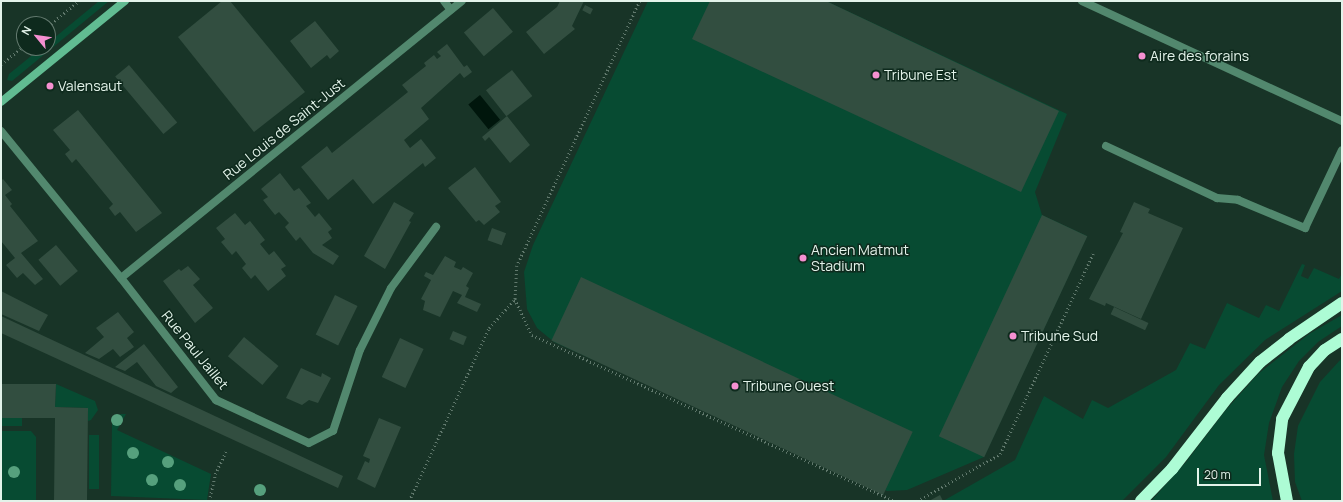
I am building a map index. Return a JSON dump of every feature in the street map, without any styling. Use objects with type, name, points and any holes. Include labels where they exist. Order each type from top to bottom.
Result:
[{"type":"highway","points":[[1141,501],[1172,469],[1227,398],[1260,362],[1295,334],[1342,304]]},
{"type":"highway","points":[[1287,501],[1278,453],[1282,419],[1294,392],[1309,367],[1325,350],[1342,339]]},
{"type":"street","points":[[1,102],[125,1]]},
{"type":"street","points":[[444,1],[451,10]]},
{"type":"street","name":"Rue Louis de Saint-Just","points":[[121,278],[462,1]]},
{"type":"street","points":[[1082,1],[1342,121]]},
{"type":"street","name":"Rue Paul Jaillet","points":[[1,132],[121,278],[216,400],[309,442],[333,431],[360,350],[391,288],[436,226]]},
{"type":"street","points":[[1106,146],[1217,198],[1238,200],[1305,228],[1342,150]]},
{"type":"path","points":[[56,20],[79,1]]},
{"type":"path","points":[[640,1],[518,266],[515,299],[532,335],[894,501],[909,501]]},
{"type":"path","points":[[1,64],[16,52]]},
{"type":"path","points":[[917,501],[1000,454],[1093,254]]},
{"type":"path","points":[[409,501],[488,328],[515,299]]},
{"type":"path","points":[[209,501],[215,474],[226,451]]},
{"type":"green space","points":[[99,1],[109,1],[56,45],[56,36]]},
{"type":"green space","name":"Ancien Matmut Stadium","points":[[648,1],[826,1],[1067,114],[1035,192],[1042,215],[1087,236],[984,457],[907,490],[887,491],[554,342],[537,328],[527,309],[524,272],[533,245]]},
{"type":"green space","points":[[31,56],[42,56],[12,81],[7,80],[9,74]]},
{"type":"green space","points":[[1302,264],[1305,265],[1301,276],[1308,279],[1314,268],[1339,279],[1342,273],[1342,291],[1265,340],[1219,385],[1166,457],[1122,501],[943,501],[1015,460],[1044,396],[1083,419],[1092,400],[1108,408],[1176,370],[1190,343],[1205,349],[1227,303],[1259,318],[1266,305],[1279,311]]},
{"type":"green space","points":[[1342,315],[1342,326],[1318,342],[1299,361],[1282,387],[1269,423],[1264,455],[1273,501],[1151,501],[1186,462],[1225,411],[1258,374],[1309,334]]},
{"type":"green space","points":[[1342,358],[1342,501],[1302,501],[1295,482],[1294,454],[1298,426],[1320,382]]},
{"type":"green space","points":[[56,384],[95,401],[98,410],[91,420],[88,421],[88,408],[55,407]]},
{"type":"green space","points":[[121,414],[126,414],[117,430],[211,474],[207,500],[111,496],[112,424],[113,419]]},
{"type":"green space","points":[[1,418],[22,418],[22,426],[1,426]]},
{"type":"green space","points":[[1,431],[31,431],[36,437],[36,501],[1,501]]},
{"type":"green space","points":[[89,435],[99,435],[99,489],[89,489]]},
{"type":"shaded area","points":[[480,95],[500,120],[488,129],[468,104]]},
{"type":"building","points":[[222,1],[230,1],[305,92],[254,132],[178,37]]},
{"type":"building","points":[[560,1],[584,1],[572,26],[575,29],[544,54],[526,32],[557,7]]},
{"type":"building","name":"Tribune Est","points":[[710,1],[826,1],[1059,111],[1021,192],[692,39]]},
{"type":"building","points":[[585,5],[593,9],[590,14],[582,10]]},
{"type":"building","points":[[493,8],[513,32],[484,56],[464,32]]},
{"type":"building","points":[[315,21],[339,51],[330,59],[327,55],[311,68],[290,41]]},
{"type":"building","points":[[447,44],[464,67],[467,65],[472,72],[464,78],[460,73],[421,108],[429,119],[404,140],[410,148],[421,139],[436,158],[425,167],[423,163],[373,204],[353,179],[328,200],[301,167],[327,146],[332,153],[408,92],[402,85],[426,66],[424,63],[434,55],[437,59],[441,56],[437,52]]},
{"type":"building","points":[[129,65],[177,122],[163,134],[115,77]]},
{"type":"building","points":[[512,70],[532,96],[506,116],[486,90]]},
{"type":"building","points":[[78,110],[162,213],[136,232],[120,212],[115,216],[109,208],[113,204],[76,159],[72,163],[65,154],[70,150],[53,130]]},
{"type":"building","points":[[507,116],[530,145],[510,163],[489,137],[485,141],[482,137]]},
{"type":"building","points":[[475,167],[501,202],[495,206],[500,212],[484,225],[479,220],[476,222],[448,188]]},
{"type":"building","points":[[280,173],[294,191],[299,188],[311,203],[306,206],[315,217],[319,213],[332,229],[328,232],[332,238],[322,245],[339,256],[333,265],[313,253],[300,237],[296,241],[285,227],[289,223],[279,212],[275,215],[263,200],[268,197],[261,189]]},
{"type":"building","points":[[3,179],[12,190],[5,195],[12,204],[10,206],[38,241],[21,253],[43,279],[35,285],[23,273],[17,278],[6,265],[15,258],[1,241],[1,181]]},
{"type":"building","points":[[394,202],[414,213],[409,221],[411,222],[385,269],[364,256]]},
{"type":"building","points":[[1134,202],[1150,209],[1148,213],[1183,228],[1141,319],[1106,303],[1105,306],[1089,299],[1123,233],[1120,232]]},
{"type":"building","points":[[235,213],[245,225],[250,221],[265,240],[260,244],[269,255],[274,251],[286,266],[281,269],[286,276],[268,291],[255,275],[251,279],[242,268],[246,264],[236,251],[232,255],[221,242],[225,239],[216,228]]},
{"type":"building","name":"Tribune Sud","points":[[1042,215],[1087,236],[984,457],[939,436]]},
{"type":"building","points":[[492,228],[506,233],[502,245],[488,240]]},
{"type":"building","points":[[56,245],[78,271],[60,286],[38,260]]},
{"type":"building","points":[[445,256],[456,262],[454,267],[461,270],[463,267],[473,273],[466,286],[469,288],[465,297],[481,304],[477,312],[457,303],[462,295],[453,291],[440,317],[423,310],[425,301],[421,299],[431,280],[424,276],[426,272],[433,275]]},
{"type":"building","points":[[188,266],[200,279],[193,285],[213,308],[195,323],[163,281],[179,269],[181,271]]},
{"type":"building","name":"Tribune Ouest","points":[[581,277],[913,432],[883,495],[551,340]]},
{"type":"building","points":[[1,291],[48,315],[39,331],[1,314]]},
{"type":"building","points":[[335,295],[357,306],[338,346],[316,335]]},
{"type":"building","points":[[1114,307],[1148,323],[1145,330],[1111,314]]},
{"type":"building","points":[[118,312],[134,332],[127,338],[134,347],[120,357],[113,349],[99,359],[85,353],[104,337],[96,328]]},
{"type":"building","points":[[1,316],[343,476],[338,488],[1,333]]},
{"type":"building","points":[[453,331],[467,337],[463,345],[449,339]]},
{"type":"building","points":[[244,337],[278,366],[262,385],[228,356]]},
{"type":"building","points":[[400,338],[424,349],[405,388],[382,377]]},
{"type":"building","points":[[144,344],[178,387],[171,393],[156,386],[137,362],[125,371],[115,367]]},
{"type":"building","points":[[301,368],[321,377],[322,373],[331,378],[318,403],[309,400],[302,405],[286,398]]},
{"type":"building","points":[[1,384],[56,384],[55,407],[88,408],[87,501],[54,501],[55,418],[1,418]]},
{"type":"building","points":[[379,418],[401,427],[375,488],[357,479],[365,461],[369,463],[370,459],[363,456]]},
{"type":"building","points":[[940,495],[943,501],[929,501]]},
{"type":"place","name":"Aire des forains","points":[[1142,56]]},
{"type":"place","name":"Tribune Est","points":[[876,75]]},
{"type":"place","name":"Valensaut","points":[[50,86]]},
{"type":"place","name":"Ancien Matmut Stadium","points":[[803,258]]},
{"type":"place","name":"Tribune Sud","points":[[1013,336]]},
{"type":"place","name":"Tribune Ouest","points":[[735,386]]}]
